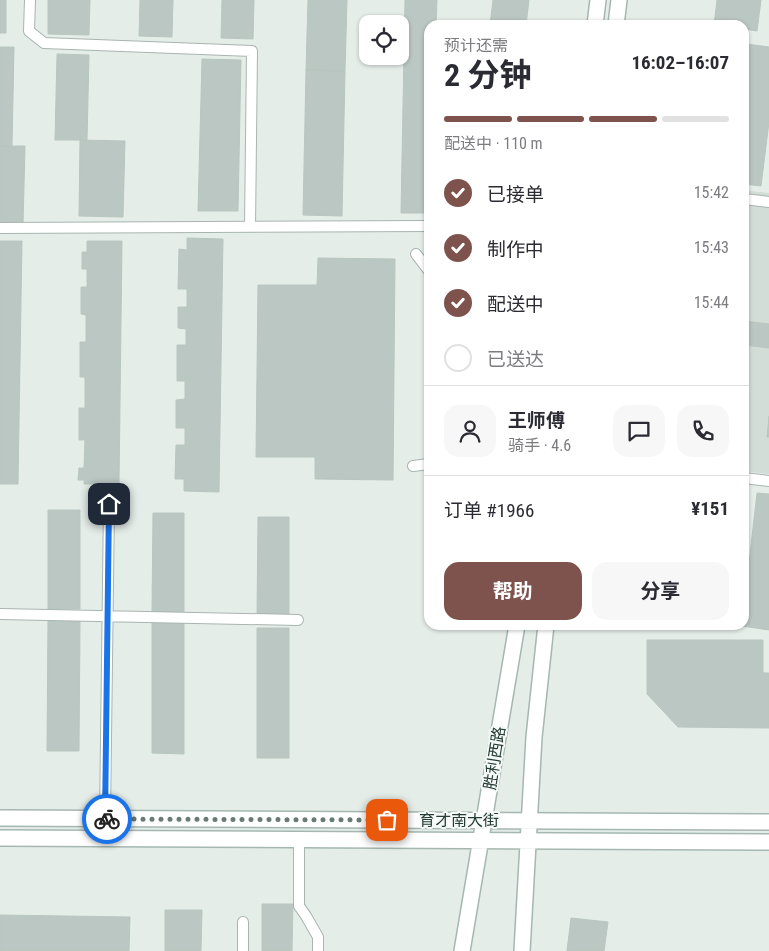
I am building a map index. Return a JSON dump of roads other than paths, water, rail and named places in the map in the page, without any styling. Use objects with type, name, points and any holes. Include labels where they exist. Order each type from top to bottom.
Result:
[{"type":"main road","points":[[596,20],[598,0]]},
{"type":"main road","points":[[617,20],[619,0]]},
{"type":"main road","name":"胜利西路","points":[[462,951],[516,630]]},
{"type":"main road","points":[[522,951],[534,737],[545,630]]},
{"type":"main road","name":"育才南大街","points":[[0,818],[769,822]]},
{"type":"main road","name":"育才南大街","points":[[0,838],[769,842]]},
{"type":"lane","points":[[30,0],[29,31],[44,43],[252,51],[250,227]]},
{"type":"lane","points":[[749,200],[769,202]]},
{"type":"lane","points":[[0,228],[424,226]]},
{"type":"lane","points":[[416,254],[424,264]]},
{"type":"lane","points":[[413,466],[424,465]]},
{"type":"lane","points":[[749,479],[769,481]]},
{"type":"lane","points":[[105,819],[109,504]]},
{"type":"lane","points":[[0,614],[298,620]]},
{"type":"lane","points":[[299,840],[299,906],[318,937],[318,951]]},
{"type":"lane","points":[[243,922],[243,951]]}]
